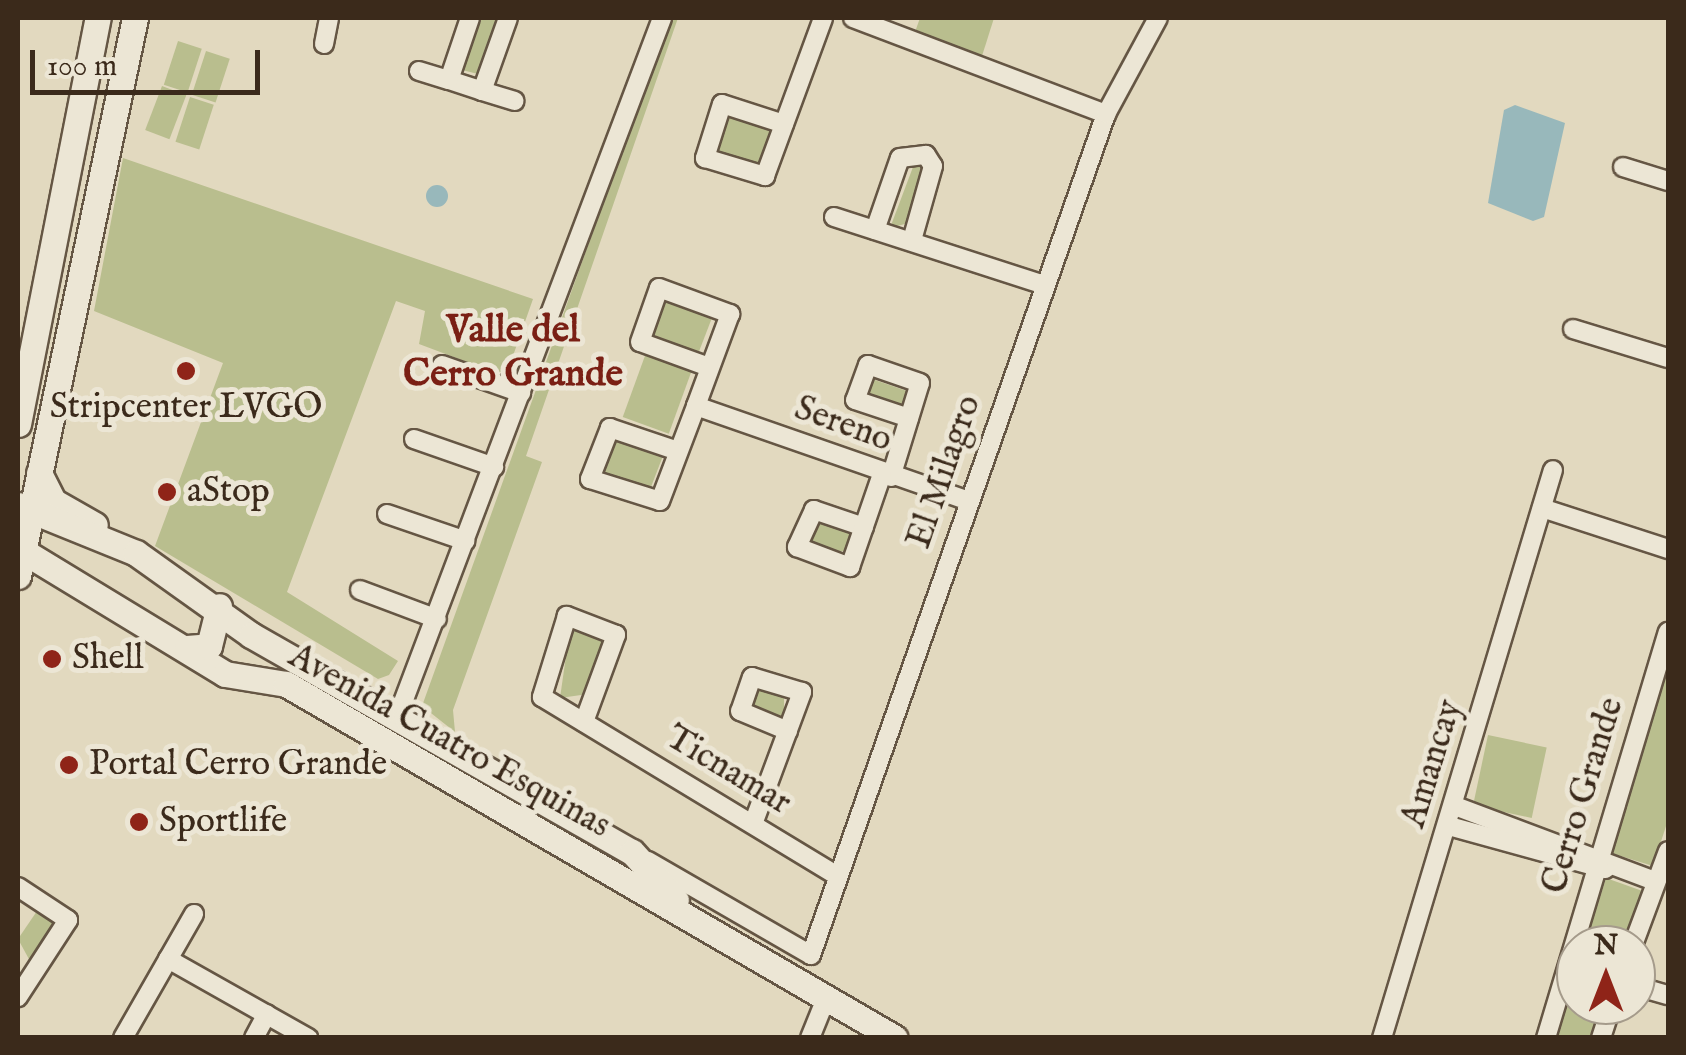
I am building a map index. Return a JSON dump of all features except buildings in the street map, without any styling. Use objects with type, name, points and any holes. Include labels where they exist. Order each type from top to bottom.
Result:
[{"type":"main road","points":[[18,424],[61,190],[98,18]]},
{"type":"main road","points":[[21,559],[25,509],[39,472],[135,18]]},
{"type":"main road","points":[[61,190],[80,182],[96,198]]},
{"type":"main road","points":[[39,472],[53,501],[136,552]]},
{"type":"main road","name":"Avenida Cuatro Esquinas","points":[[25,509],[136,552],[219,606],[251,635],[632,852],[689,915]]},
{"type":"main road","name":"Avenida Cuatro Esquinas","points":[[21,559],[187,648],[225,674],[286,684],[896,1038]]},
{"type":"main road","points":[[187,648],[209,646],[219,606]]},
{"type":"main road","points":[[225,674],[229,646],[251,635]]},
{"type":"street","points":[[324,44],[330,18]]},
{"type":"street","points":[[449,80],[470,18]]},
{"type":"street","points":[[482,91],[508,18]]},
{"type":"street","points":[[397,718],[662,18]]},
{"type":"street","points":[[784,124],[722,104],[705,158],[759,180],[784,124],[824,18]]},
{"type":"street","points":[[852,18],[1106,114]]},
{"type":"street","name":"El Milagro","points":[[811,956],[1106,114],[1158,18]]},
{"type":"street","points":[[419,71],[515,101]]},
{"type":"street","points":[[875,230],[900,158],[926,155],[933,166],[912,240]]},
{"type":"street","points":[[1623,167],[1668,181]]},
{"type":"street","points":[[834,217],[1045,285]]},
{"type":"street","points":[[678,451],[610,428],[590,479],[660,501],[730,314],[659,288],[640,342],[709,367]]},
{"type":"street","points":[[1573,329],[1668,358]]},
{"type":"street","points":[[442,364],[521,393]]},
{"type":"street","name":"Sereno","points":[[696,406],[969,501]]},
{"type":"street","points":[[864,527],[909,418]]},
{"type":"street","points":[[414,438],[494,467]]},
{"type":"street","name":"Amancay","points":[[1382,1038],[1449,826],[1553,470]]},
{"type":"street","points":[[1542,508],[1668,549]]},
{"type":"street","points":[[387,514],[466,541]]},
{"type":"street","points":[[360,590],[437,619]]},
{"type":"street","name":"Ticnamar","points":[[584,722],[616,635],[567,616],[542,697],[838,876]]},
{"type":"street","name":"Cerro Grande","points":[[1546,1038],[1668,632]]},
{"type":"street","points":[[753,824],[788,731]]},
{"type":"street","points":[[1455,806],[1597,863]]},
{"type":"street","points":[[1449,826],[1655,881]]},
{"type":"street","points":[[1640,925],[1668,851]]},
{"type":"street","name":"Avenida Cuatro Esquinas","points":[[632,852],[811,956]]},
{"type":"street","points":[[18,887],[68,920],[24,973],[18,998]]},
{"type":"street","points":[[123,1038],[194,914]]},
{"type":"street","points":[[168,958],[308,1038]]},
{"type":"street","points":[[810,1038],[827,996]]},
{"type":"street","points":[[254,1038],[267,1014]]},
{"type":"green space","points":[[475,18],[499,18],[478,74],[458,69]]},
{"type":"green space","points":[[670,18],[678,18],[526,456],[542,462],[453,710],[455,732],[422,706]]},
{"type":"green space","points":[[920,18],[994,18],[982,56],[915,32]]},
{"type":"green space","points":[[178,41],[202,49],[188,92],[164,85]]},
{"type":"green space","points":[[206,51],[230,59],[216,102],[192,95]]},
{"type":"green space","points":[[162,86],[186,95],[169,139],[145,130]]},
{"type":"green space","points":[[190,97],[214,105],[199,149],[175,142]]},
{"type":"green space","points":[[728,114],[771,129],[758,168],[715,153]]},
{"type":"green space","points":[[123,158],[533,299],[508,370],[496,373],[419,344],[425,311],[396,301],[287,592],[398,661],[389,675],[378,679],[155,546],[223,363],[94,311]]},
{"type":"green space","points":[[916,159],[927,172],[912,222],[890,228]]},
{"type":"green space","points":[[666,298],[713,316],[699,352],[652,334]]},
{"type":"green space","points":[[646,353],[692,370],[669,434],[623,417]]},
{"type":"green space","points":[[869,378],[907,391],[902,406],[864,393]]},
{"type":"green space","points":[[617,436],[664,454],[649,491],[603,473]]},
{"type":"green space","points":[[815,521],[853,535],[847,551],[824,552],[808,539]]},
{"type":"green space","points":[[581,626],[600,633],[603,645],[588,694],[560,698],[570,628]]},
{"type":"green space","points":[[1668,662],[1668,820],[1653,866],[1611,853]]},
{"type":"green space","points":[[759,687],[784,695],[784,718],[752,706]]},
{"type":"green space","points":[[1488,735],[1547,747],[1532,818],[1473,805]]},
{"type":"green space","points":[[1606,878],[1648,893],[1637,925],[1591,925]]},
{"type":"green space","points":[[37,911],[56,924],[30,961],[18,939]]},
{"type":"green space","points":[[1561,1025],[1602,1025],[1597,1037],[1557,1038]]},
{"type":"water","points":[[1515,105],[1565,123],[1544,217],[1533,221],[1488,203],[1504,110]]},
{"type":"water","points":[[437,185],[445,188],[445,204],[437,207],[429,204],[426,196],[429,188]]},
{"type":"place","name":"Stripcenter LVGO","points":[[186,371]]},
{"type":"place","name":"aStop","points":[[167,492]]},
{"type":"place","name":"Shell","points":[[52,659]]},
{"type":"place","name":"Portal Cerro Grande","points":[[69,765]]},
{"type":"place","name":"Sportlife","points":[[139,822]]},
{"type":"district","name":"Valle del Cerro Grande","points":[[513,354]]}]
